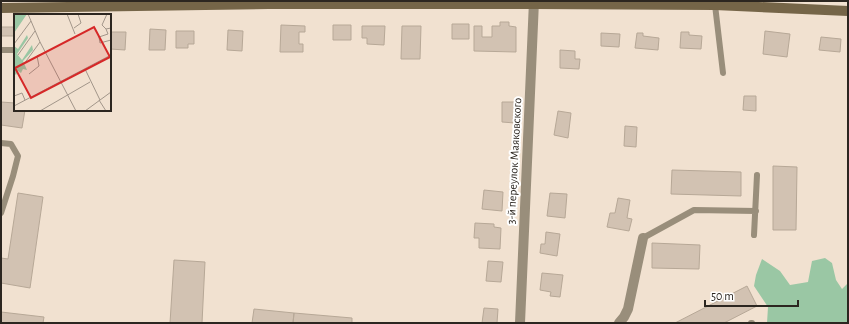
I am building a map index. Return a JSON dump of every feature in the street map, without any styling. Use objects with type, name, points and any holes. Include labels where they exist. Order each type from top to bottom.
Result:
[{"type":"street","points":[[1,8],[268,3],[534,2],[714,5],[848,11]]},
{"type":"street","name":"3-й переулок Маяковского","points":[[520,323],[534,2]]},
{"type":"street","points":[[619,323],[628,309],[643,238]]},
{"type":"lane","points":[[714,5],[723,73]]},
{"type":"lane","points":[[1,50],[14,50]]},
{"type":"lane","points":[[1,143],[11,144],[18,156],[1,213]]},
{"type":"lane","points":[[754,235],[757,175]]},
{"type":"lane","points":[[643,238],[694,210],[756,211]]},
{"type":"green space","points":[[825,258],[832,263],[836,280],[842,289],[848,283],[848,323],[767,323],[768,307],[754,286],[756,275],[762,259],[780,271],[790,285],[808,282],[812,261]]},
{"type":"building","points":[[500,22],[509,22],[509,26],[516,27],[516,52],[474,51],[474,26],[482,26],[482,37],[492,37],[492,26],[500,26]]},
{"type":"building","points":[[452,24],[469,24],[469,39],[452,39]]},
{"type":"building","points":[[281,25],[305,26],[305,32],[299,32],[299,44],[303,44],[303,52],[280,52]]},
{"type":"building","points":[[333,25],[351,25],[351,40],[333,40]]},
{"type":"building","points":[[362,26],[385,26],[384,45],[367,44],[367,38],[362,38]]},
{"type":"building","points":[[402,26],[421,26],[420,59],[401,59]]},
{"type":"building","points":[[1,27],[14,27],[14,36],[1,36]]},
{"type":"building","points":[[150,29],[166,30],[165,50],[149,50]]},
{"type":"building","points":[[228,30],[243,31],[242,51],[227,50]]},
{"type":"building","points":[[176,31],[194,31],[194,44],[188,44],[188,48],[176,48]]},
{"type":"building","points":[[765,31],[790,34],[787,57],[763,54]]},
{"type":"building","points":[[111,32],[126,32],[125,50],[111,49]]},
{"type":"building","points":[[681,32],[689,32],[689,35],[702,36],[701,49],[680,48]]},
{"type":"building","points":[[601,33],[620,34],[619,47],[601,46]]},
{"type":"building","points":[[637,33],[643,33],[643,36],[659,38],[658,50],[635,48]]},
{"type":"building","points":[[821,37],[841,39],[840,52],[819,50]]},
{"type":"building","points":[[560,50],[575,51],[575,59],[580,59],[579,69],[560,68]]},
{"type":"building","points":[[744,96],[756,96],[756,111],[743,110]]},
{"type":"building","points":[[1,102],[14,103],[14,111],[25,111],[22,128],[1,125]]},
{"type":"building","points":[[502,102],[515,102],[515,123],[502,122]]},
{"type":"building","points":[[558,111],[571,113],[568,138],[554,135]]},
{"type":"building","points":[[625,126],[637,127],[636,147],[624,146]]},
{"type":"building","points":[[773,166],[797,167],[796,230],[773,230]]},
{"type":"building","points":[[672,170],[741,172],[741,196],[671,194]]},
{"type":"building","points":[[484,190],[503,192],[502,211],[482,209]]},
{"type":"building","points":[[18,193],[43,197],[30,288],[1,283],[1,258],[8,259]]},
{"type":"building","points":[[550,193],[567,194],[565,218],[547,216]]},
{"type":"building","points":[[618,198],[630,200],[627,218],[632,219],[629,231],[607,227],[610,213],[615,213]]},
{"type":"building","points":[[475,223],[494,224],[494,227],[501,228],[500,249],[479,248],[479,238],[474,238]]},
{"type":"building","points":[[546,232],[560,234],[557,256],[540,253],[541,244],[545,244]]},
{"type":"building","points":[[652,243],[700,245],[699,269],[652,268]]},
{"type":"building","points":[[174,260],[205,262],[202,323],[170,323]]},
{"type":"building","points":[[488,261],[503,262],[501,282],[486,281]]},
{"type":"building","points":[[542,273],[563,275],[560,297],[550,296],[551,292],[540,290]]},
{"type":"building","points":[[747,286],[757,306],[724,323],[675,323]]},
{"type":"building","points":[[484,308],[498,309],[497,323],[482,323]]},
{"type":"building","points":[[254,309],[294,313],[293,323],[252,323]]},
{"type":"building","points":[[1,312],[44,317],[43,323],[1,323]]},
{"type":"building","points":[[294,313],[352,318],[352,323],[293,323]]}]
